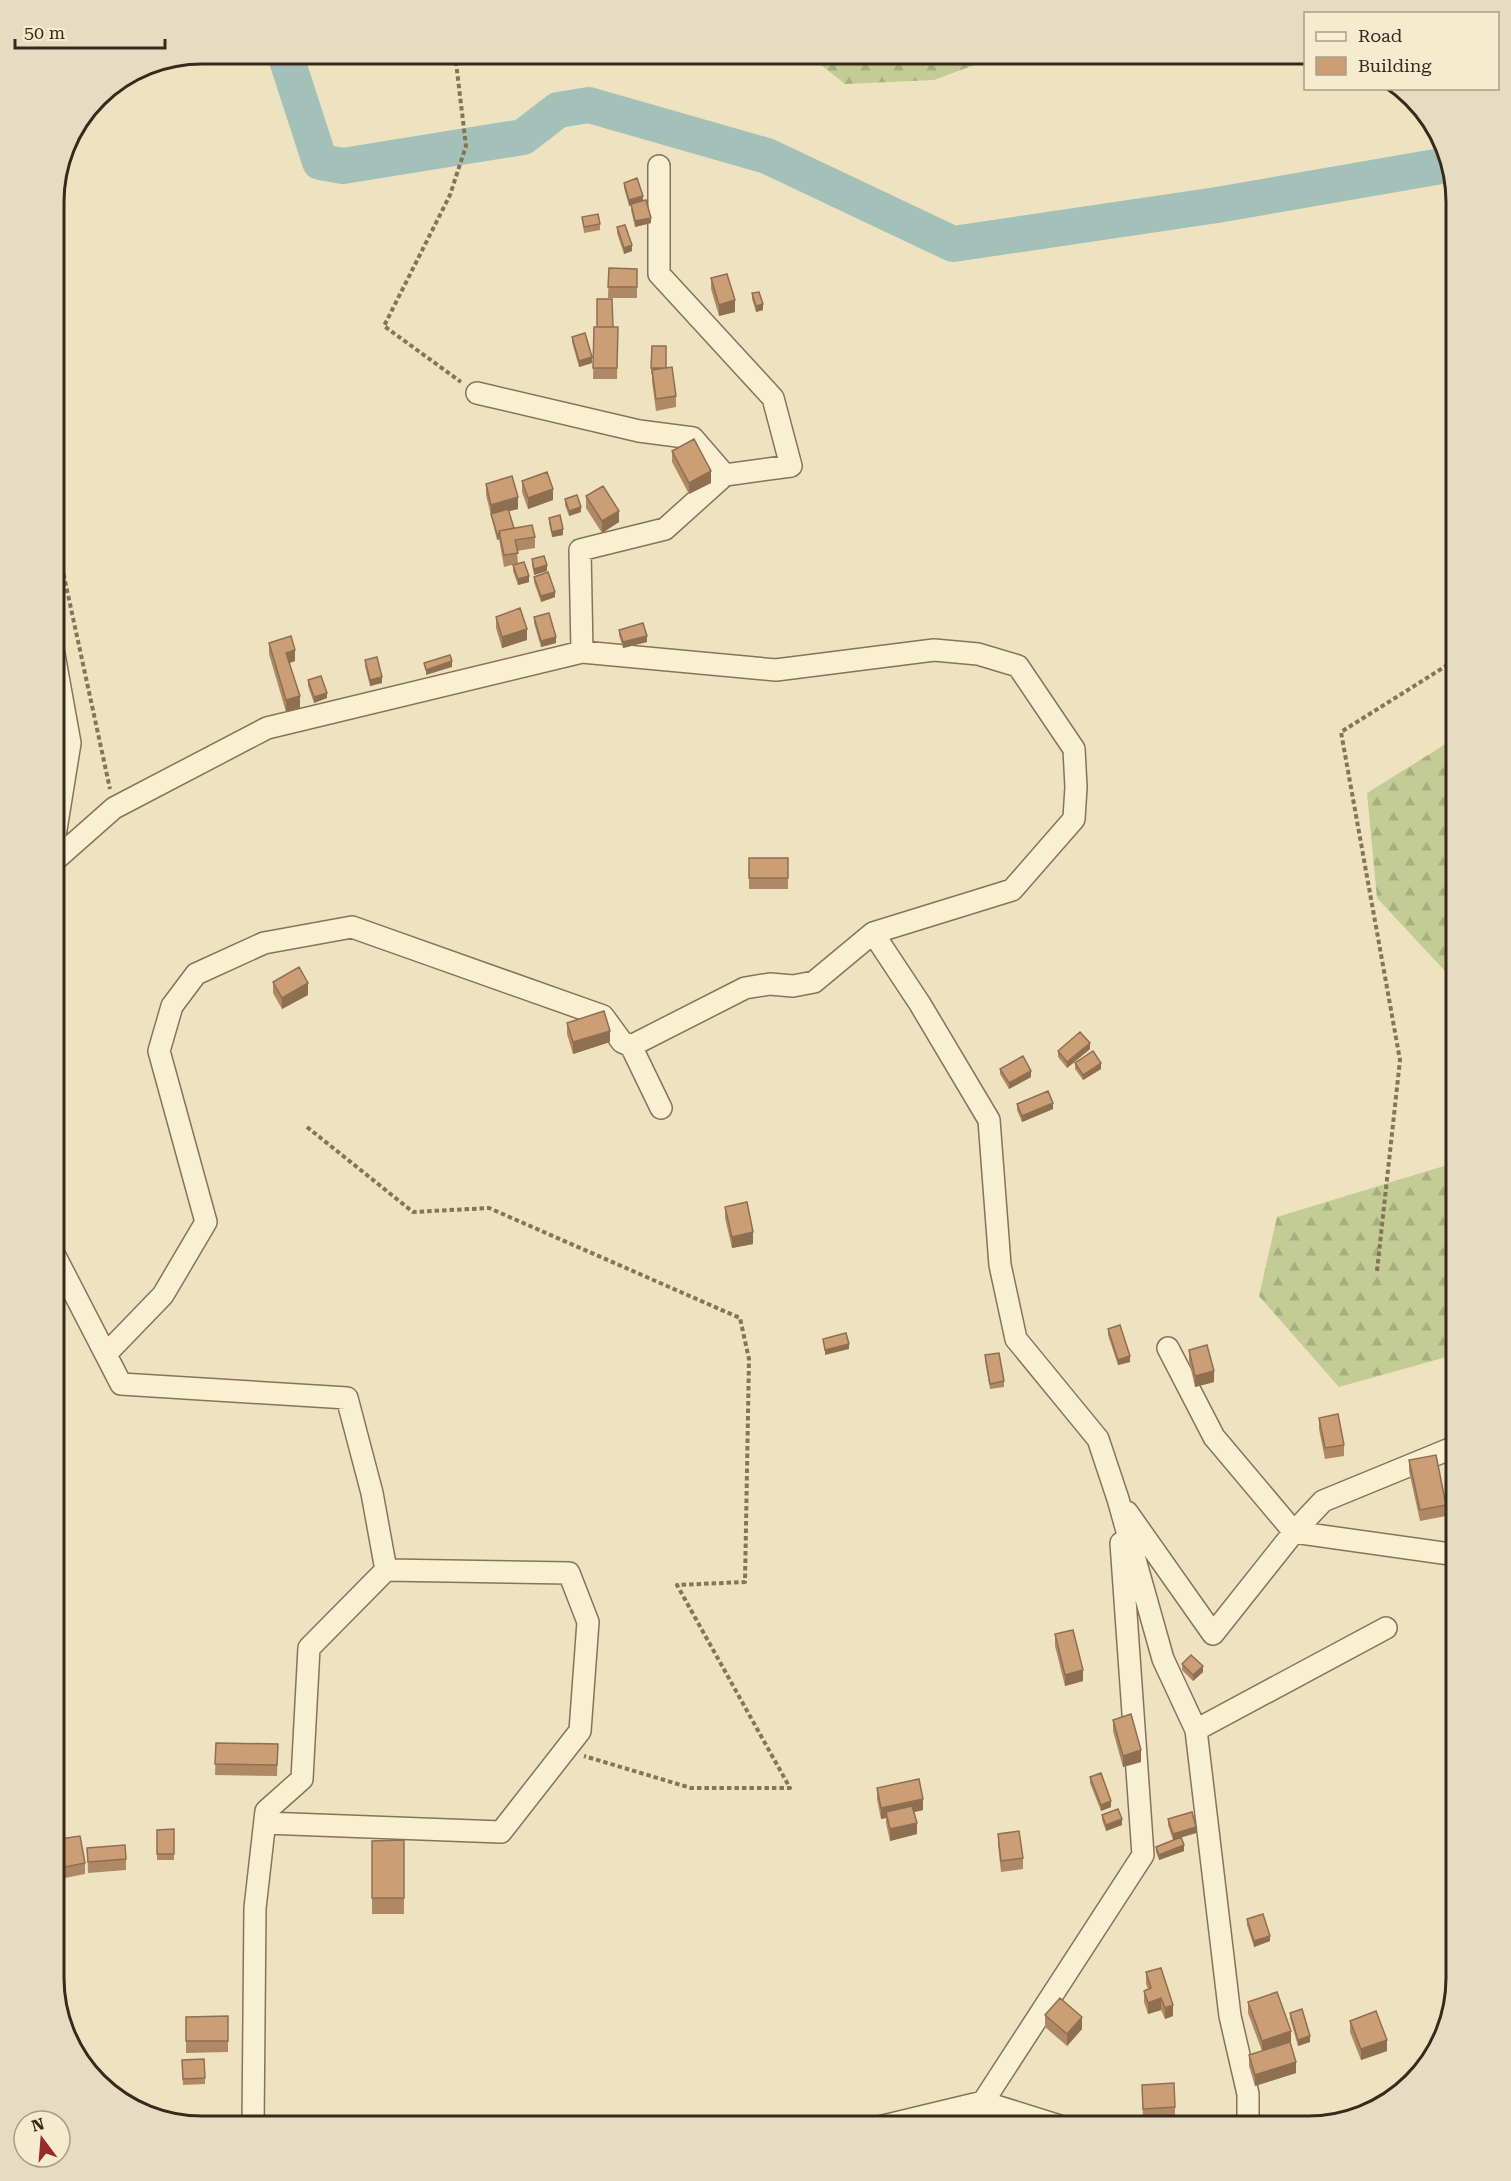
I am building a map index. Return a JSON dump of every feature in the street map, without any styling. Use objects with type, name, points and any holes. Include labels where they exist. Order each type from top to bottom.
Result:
[{"type":"street","points":[[582,652],[580,550],[665,529],[725,475],[791,466],[773,398],[659,274],[659,166]]},
{"type":"street","points":[[477,393],[639,431],[693,438],[725,475]]},
{"type":"street","points":[[65,852],[114,808],[267,728],[582,652],[776,670],[934,650],[978,654],[1018,666],[1074,749],[1076,787],[1074,819],[1012,890],[873,933],[814,982],[794,986],[770,984],[745,988],[631,1047]]},
{"type":"street","points":[[65,714],[70,743],[65,776]]},
{"type":"street","points":[[106,1354],[163,1295],[206,1222],[159,1051],[172,1006],[196,974],[264,943],[352,927],[603,1017],[622,1042],[631,1047],[661,1108]]},
{"type":"street","points":[[873,933],[920,1004],[989,1120],[1000,1265],[1016,1339],[1098,1439],[1118,1498],[1163,1659],[1196,1730],[1230,2016],[1248,2094],[1248,2116]]},
{"type":"street","points":[[64,1274],[122,1384],[347,1398],[372,1493],[387,1570]]},
{"type":"street","points":[[1168,1348],[1214,1437],[1294,1532],[1446,1553]]},
{"type":"street","points":[[1118,1498],[1213,1634],[1294,1532],[1323,1501],[1446,1451]]},
{"type":"street","points":[[980,2116],[983,2102],[1143,1855],[1118,1498]]},
{"type":"street","points":[[253,2116],[255,1908],[266,1811],[302,1779],[309,1648],[387,1570],[569,1573],[588,1622],[580,1731],[501,1832],[265,1823]]},
{"type":"street","points":[[1196,1730],[1386,1628]]},
{"type":"street","points":[[925,2116],[983,2102],[1028,2116]]},
{"type":"path","points":[[456,65],[466,146],[450,195],[384,326],[477,393]]},
{"type":"path","points":[[65,580],[114,808]]},
{"type":"path","points":[[1377,1271],[1400,1060],[1341,732],[1446,666]]},
{"type":"path","points":[[306,1127],[413,1212],[489,1208],[740,1318],[749,1359],[745,1582],[677,1585],[790,1788],[691,1788],[565,1750]]},
{"type":"green space","points":[[821,65],[974,65],[934,80],[845,84]]},
{"type":"green space","points":[[1446,744],[1446,972],[1377,898],[1367,793]]},
{"type":"green space","points":[[1446,1165],[1446,1357],[1339,1387],[1259,1296],[1277,1217]]},
{"type":"building","points":[[637,178],[643,196],[629,200],[624,183]]},
{"type":"building","points":[[646,200],[651,218],[635,221],[631,204]]},
{"type":"building","points":[[598,214],[600,224],[584,227],[582,217]]},
{"type":"building","points":[[625,225],[632,245],[624,248],[617,227]]},
{"type":"building","points":[[609,268],[637,269],[637,287],[608,287]]},
{"type":"building","points":[[727,274],[735,300],[719,305],[711,278]]},
{"type":"building","points":[[759,292],[763,304],[756,306],[752,293]]},
{"type":"building","points":[[597,299],[612,299],[613,327],[597,327]]},
{"type":"building","points":[[594,327],[618,327],[617,368],[593,368]]},
{"type":"building","points":[[585,333],[592,357],[579,361],[572,337]]},
{"type":"building","points":[[652,346],[666,346],[666,368],[651,368]]},
{"type":"building","points":[[672,367],[676,396],[656,399],[652,370]]},
{"type":"building","points":[[694,439],[711,471],[689,483],[672,451]]},
{"type":"building","points":[[547,472],[553,489],[528,498],[522,481]]},
{"type":"building","points":[[512,476],[518,497],[491,505],[486,484]]},
{"type":"building","points":[[603,486],[619,511],[602,521],[586,496]]},
{"type":"building","points":[[577,495],[581,507],[569,511],[565,499]]},
{"type":"building","points":[[508,509],[514,528],[499,531],[500,533],[497,534],[491,514]]},
{"type":"building","points":[[560,515],[563,529],[552,532],[549,518]]},
{"type":"building","points":[[532,525],[535,537],[515,540],[518,553],[504,555],[499,531]]},
{"type":"building","points":[[544,556],[547,565],[534,569],[532,559]]},
{"type":"building","points":[[524,562],[529,576],[518,579],[513,565]]},
{"type":"building","points":[[548,572],[555,592],[541,596],[534,577]]},
{"type":"building","points":[[520,608],[527,629],[502,637],[496,617]]},
{"type":"building","points":[[549,613],[556,637],[541,641],[534,617]]},
{"type":"building","points":[[643,623],[647,636],[623,642],[619,630]]},
{"type":"building","points":[[291,636],[295,650],[286,653],[300,696],[286,700],[269,643]]},
{"type":"building","points":[[450,655],[452,661],[426,670],[424,663]]},
{"type":"building","points":[[377,657],[382,677],[370,680],[365,660]]},
{"type":"building","points":[[321,676],[327,693],[314,697],[308,680]]},
{"type":"building","points":[[749,858],[788,858],[788,878],[749,878]]},
{"type":"building","points":[[299,967],[308,983],[282,998],[273,982]]},
{"type":"building","points":[[604,1011],[610,1031],[573,1042],[567,1023]]},
{"type":"building","points":[[1080,1032],[1090,1043],[1067,1062],[1058,1051]]},
{"type":"building","points":[[1093,1051],[1101,1063],[1083,1075],[1075,1063]]},
{"type":"building","points":[[1023,1056],[1031,1071],[1009,1083],[1000,1069]]},
{"type":"building","points":[[1048,1091],[1053,1103],[1022,1116],[1017,1104]]},
{"type":"building","points":[[747,1202],[753,1232],[732,1237],[725,1207]]},
{"type":"building","points":[[1120,1325],[1130,1356],[1118,1360],[1108,1329]]},
{"type":"building","points":[[846,1333],[849,1344],[825,1350],[823,1339]]},
{"type":"building","points":[[1207,1345],[1214,1371],[1195,1376],[1189,1350]]},
{"type":"building","points":[[999,1353],[1004,1381],[990,1384],[985,1355]]},
{"type":"building","points":[[1338,1414],[1344,1445],[1325,1448],[1319,1418]]},
{"type":"building","points":[[1436,1455],[1446,1505],[1420,1510],[1409,1460]]},
{"type":"building","points":[[1073,1630],[1083,1670],[1065,1675],[1055,1634]]},
{"type":"building","points":[[1191,1655],[1203,1666],[1193,1675],[1182,1664]]},
{"type":"building","points":[[1131,1714],[1141,1750],[1123,1756],[1113,1720]]},
{"type":"building","points":[[216,1743],[278,1744],[277,1765],[215,1764]]},
{"type":"building","points":[[1101,1773],[1111,1801],[1101,1805],[1090,1777]]},
{"type":"building","points":[[919,1779],[923,1799],[881,1808],[877,1788]]},
{"type":"building","points":[[912,1806],[917,1823],[890,1829],[886,1812]]},
{"type":"building","points":[[1118,1809],[1122,1819],[1106,1825],[1102,1815]]},
{"type":"building","points":[[1192,1812],[1196,1827],[1173,1834],[1168,1819]]},
{"type":"building","points":[[174,1829],[174,1854],[157,1854],[157,1830]]},
{"type":"building","points":[[1019,1831],[1023,1858],[1001,1861],[998,1834]]},
{"type":"building","points":[[80,1836],[85,1863],[65,1867],[64,1838]]},
{"type":"building","points":[[1181,1837],[1184,1845],[1159,1855],[1156,1847]]},
{"type":"building","points":[[404,1840],[404,1898],[372,1898],[372,1841]]},
{"type":"building","points":[[125,1845],[126,1859],[88,1862],[87,1848]]},
{"type":"building","points":[[1263,1914],[1270,1936],[1254,1941],[1247,1919]]},
{"type":"building","points":[[1161,1968],[1173,2005],[1165,2008],[1161,1998],[1148,2003],[1144,1991],[1151,1988],[1146,1972]]},
{"type":"building","points":[[1277,1992],[1291,2031],[1262,2041],[1248,2002]]},
{"type":"building","points":[[1060,1998],[1082,2017],[1067,2034],[1045,2015]]},
{"type":"building","points":[[1302,2009],[1310,2036],[1298,2040],[1290,2013]]},
{"type":"building","points":[[1376,2011],[1387,2040],[1361,2049],[1350,2021]]},
{"type":"building","points":[[228,2016],[228,2041],[186,2041],[186,2017]]},
{"type":"building","points":[[1290,2042],[1296,2062],[1255,2075],[1249,2055]]},
{"type":"building","points":[[204,2059],[205,2078],[183,2079],[182,2060]]},
{"type":"building","points":[[1174,2083],[1175,2107],[1143,2109],[1142,2085]]},
{"type":"waterway","points":[[289,65],[320,162],[343,166],[523,137],[558,110],[589,105],[767,156],[953,244],[1217,205],[1442,166]]}]
